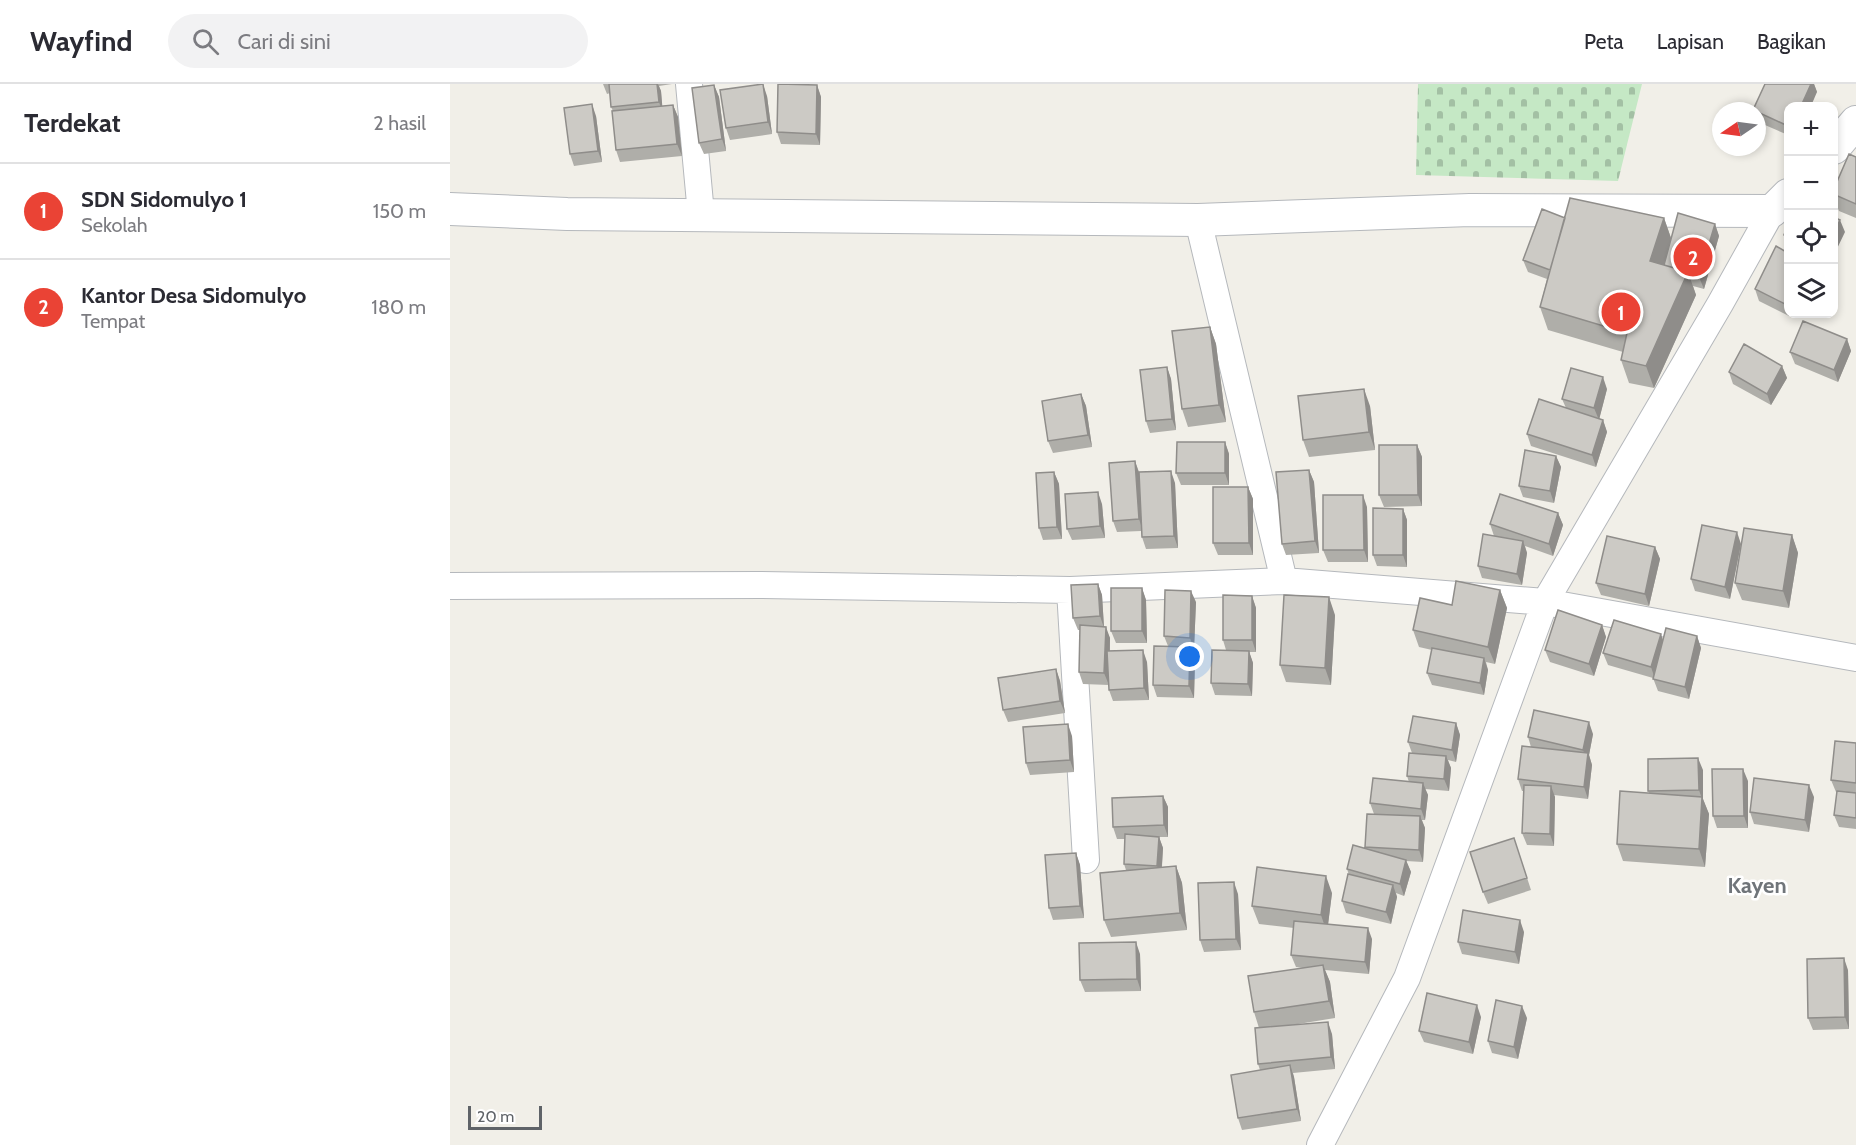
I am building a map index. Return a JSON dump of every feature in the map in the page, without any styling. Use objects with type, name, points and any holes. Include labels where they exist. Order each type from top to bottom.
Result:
[{"type":"street","points":[[690,84],[701,214]]},
{"type":"street","points":[[1838,142],[1856,122]]},
{"type":"street","points":[[450,209],[567,214],[1198,220],[1470,210],[1780,203]]},
{"type":"street","points":[[1320,1145],[1407,978],[1545,602],[1780,203]]},
{"type":"street","points":[[1198,220],[1284,581]]},
{"type":"street","points":[[450,586],[762,585],[1070,590],[1284,581],[1545,602],[1856,658]]},
{"type":"street","points":[[1070,590],[1086,860]]},
{"type":"green space","points":[[1418,84],[1642,84],[1618,181],[1416,175]]},
{"type":"building","points":[[609,84],[657,84],[659,102],[611,107]]},
{"type":"building","points":[[763,84],[768,122],[726,128],[720,90]]},
{"type":"building","points":[[778,84],[817,85],[816,134],[777,132]]},
{"type":"building","points":[[1765,84],[1811,84],[1803,102],[1784,102],[1784,124],[1766,116],[1766,102],[1757,102]]},
{"type":"building","points":[[714,85],[722,139],[699,143],[692,88]]},
{"type":"building","points":[[592,104],[598,151],[570,154],[564,108]]},
{"type":"building","points":[[673,105],[677,144],[616,150],[612,111]]},
{"type":"building","points":[[1849,154],[1856,157],[1856,204],[1838,196],[1838,179]]},
{"type":"building","points":[[1570,198],[1664,218],[1650,261],[1688,272],[1646,366],[1621,360],[1627,333],[1540,307]]},
{"type":"building","points":[[1542,209],[1565,218],[1550,270],[1523,260]]},
{"type":"building","points":[[1678,213],[1715,224],[1699,277],[1664,265]]},
{"type":"building","points":[[1776,246],[1784,251],[1784,304],[1755,289]]},
{"type":"building","points":[[1803,321],[1847,339],[1834,370],[1790,352]]},
{"type":"building","points":[[1210,327],[1219,405],[1182,409],[1172,331]]},
{"type":"building","points":[[1744,344],[1782,366],[1767,394],[1729,372]]},
{"type":"building","points":[[1167,367],[1172,419],[1146,421],[1140,370]]},
{"type":"building","points":[[1571,368],[1603,377],[1594,408],[1562,399]]},
{"type":"building","points":[[1364,389],[1369,432],[1303,440],[1298,396]]},
{"type":"building","points":[[1081,394],[1088,435],[1048,441],[1042,401]]},
{"type":"building","points":[[1539,399],[1603,420],[1592,455],[1527,434]]},
{"type":"building","points":[[1177,442],[1225,442],[1225,473],[1176,473]]},
{"type":"building","points":[[1379,445],[1417,445],[1418,495],[1379,495]]},
{"type":"building","points":[[1525,450],[1556,456],[1550,491],[1519,486]]},
{"type":"building","points":[[1135,461],[1139,519],[1113,521],[1109,463]]},
{"type":"building","points":[[1309,470],[1315,541],[1282,544],[1276,472]]},
{"type":"building","points":[[1171,471],[1174,536],[1142,537],[1139,472]]},
{"type":"building","points":[[1054,472],[1057,527],[1039,528],[1036,473]]},
{"type":"building","points":[[1213,487],[1248,487],[1249,543],[1213,543]]},
{"type":"building","points":[[1098,492],[1100,526],[1067,529],[1065,494]]},
{"type":"building","points":[[1500,494],[1558,513],[1549,544],[1490,524]]},
{"type":"building","points":[[1323,495],[1363,495],[1364,550],[1323,550]]},
{"type":"building","points":[[1373,508],[1403,509],[1403,555],[1373,555]]},
{"type":"building","points":[[1702,525],[1737,532],[1725,587],[1691,579]]},
{"type":"building","points":[[1744,528],[1792,535],[1783,591],[1735,583]]},
{"type":"building","points":[[1483,534],[1523,541],[1517,574],[1478,566]]},
{"type":"building","points":[[1607,536],[1655,547],[1645,594],[1596,583]]},
{"type":"building","points":[[1456,581],[1500,590],[1488,647],[1413,630],[1420,598],[1452,605]]},
{"type":"building","points":[[1098,584],[1100,616],[1073,618],[1071,585]]},
{"type":"building","points":[[1111,588],[1142,588],[1142,631],[1111,631]]},
{"type":"building","points":[[1165,590],[1191,591],[1190,638],[1164,636]]},
{"type":"building","points":[[1223,595],[1252,596],[1252,640],[1223,640]]},
{"type":"building","points":[[1284,595],[1329,597],[1325,668],[1280,665]]},
{"type":"building","points":[[1558,610],[1602,625],[1589,664],[1545,650]]},
{"type":"building","points":[[1614,620],[1661,634],[1651,667],[1603,653]]},
{"type":"building","points":[[1080,625],[1106,627],[1104,673],[1079,672]]},
{"type":"building","points":[[1666,628],[1697,636],[1685,687],[1653,679]]},
{"type":"building","points":[[1154,646],[1190,647],[1189,686],[1153,685]]},
{"type":"building","points":[[1432,648],[1484,658],[1480,683],[1427,673]]},
{"type":"building","points":[[1143,650],[1144,688],[1109,690],[1107,651]]},
{"type":"building","points":[[1212,650],[1249,651],[1248,684],[1211,683]]},
{"type":"building","points":[[1056,669],[1060,701],[1003,710],[998,678]]},
{"type":"building","points":[[1534,710],[1589,722],[1583,750],[1528,737]]},
{"type":"building","points":[[1413,716],[1456,723],[1452,750],[1408,742]]},
{"type":"building","points":[[1068,724],[1070,760],[1026,763],[1023,727]]},
{"type":"building","points":[[1835,741],[1856,743],[1856,783],[1831,780]]},
{"type":"building","points":[[1522,746],[1588,753],[1584,787],[1518,779]]},
{"type":"building","points":[[1409,753],[1446,756],[1444,779],[1407,776]]},
{"type":"building","points":[[1698,758],[1699,790],[1648,791],[1648,759]]},
{"type":"building","points":[[1712,769],[1743,769],[1744,816],[1713,816]]},
{"type":"building","points":[[1373,778],[1423,783],[1421,809],[1370,803]]},
{"type":"building","points":[[1754,778],[1809,785],[1805,820],[1750,812]]},
{"type":"building","points":[[1524,785],[1551,786],[1550,834],[1522,833]]},
{"type":"building","points":[[1620,791],[1702,797],[1699,849],[1617,844]]},
{"type":"building","points":[[1837,791],[1856,793],[1856,818],[1834,815]]},
{"type":"building","points":[[1163,796],[1164,825],[1113,827],[1112,798]]},
{"type":"building","points":[[1367,814],[1420,816],[1419,850],[1365,847]]},
{"type":"building","points":[[1125,834],[1159,837],[1157,866],[1124,864]]},
{"type":"building","points":[[1514,838],[1527,878],[1483,892],[1470,852]]},
{"type":"building","points":[[1353,845],[1406,860],[1400,884],[1347,869]]},
{"type":"building","points":[[1076,853],[1080,906],[1049,908],[1045,855]]},
{"type":"building","points":[[1176,866],[1180,913],[1104,920],[1100,873]]},
{"type":"building","points":[[1257,867],[1326,876],[1321,915],[1252,906]]},
{"type":"building","points":[[1348,874],[1393,885],[1386,912],[1342,901]]},
{"type":"building","points":[[1234,882],[1236,939],[1200,940],[1198,883]]},
{"type":"building","points":[[1463,910],[1520,920],[1515,952],[1458,942]]},
{"type":"building","points":[[1294,921],[1368,928],[1365,962],[1291,955]]},
{"type":"building","points":[[1136,942],[1137,979],[1080,980],[1079,943]]},
{"type":"building","points":[[1844,958],[1845,1017],[1808,1018],[1807,959]]},
{"type":"building","points":[[1323,965],[1329,1001],[1254,1012],[1248,976]]},
{"type":"building","points":[[1427,993],[1477,1005],[1469,1042],[1419,1031]]},
{"type":"building","points":[[1496,1000],[1522,1006],[1514,1047],[1488,1041]]},
{"type":"building","points":[[1328,1022],[1331,1057],[1258,1064],[1255,1028]]},
{"type":"building","points":[[1290,1065],[1297,1109],[1238,1118],[1231,1075]]},
{"type":"place","name":"Kantor Desa Sidomulyo","points":[[1693,257]]},
{"type":"place","name":"SDN Sidomulyo 1","points":[[1621,312]]},
{"type":"district","name":"Kayen","points":[[1757,885]]}]
